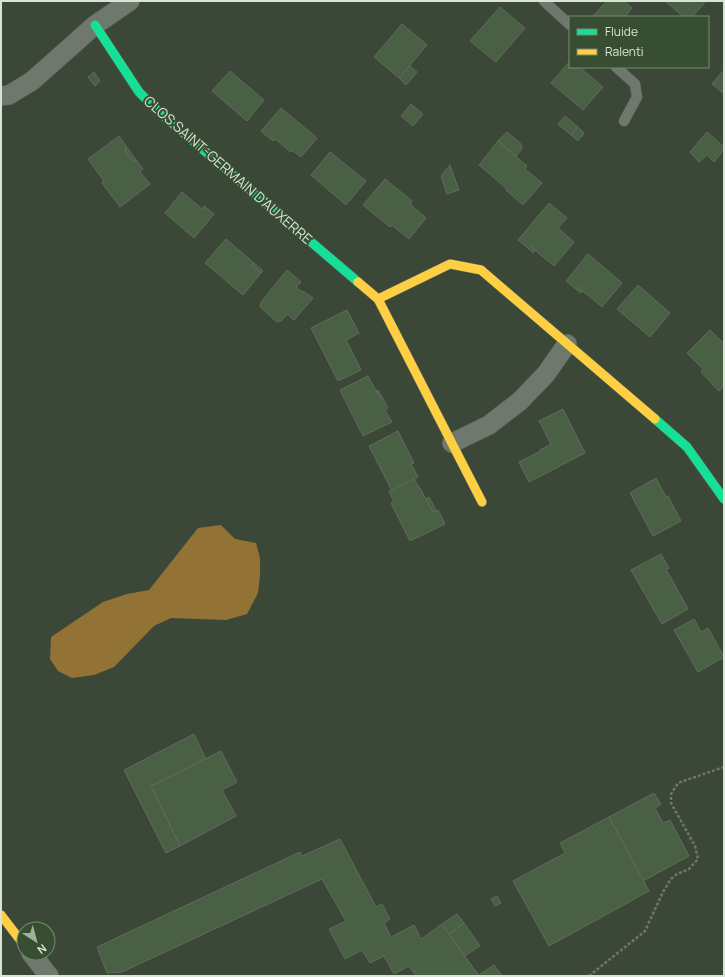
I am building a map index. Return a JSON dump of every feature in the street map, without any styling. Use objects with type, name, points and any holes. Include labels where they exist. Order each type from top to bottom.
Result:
[{"type":"street","points":[[1,96],[9,95],[32,81],[95,25],[130,1]]},
{"type":"street","name":"CLOS SAINT-GERMAIN D'AUXERRE","points":[[95,25],[139,92],[159,112],[378,299],[482,502]]},
{"type":"street","points":[[378,299],[450,264],[481,270],[687,447],[724,499]]},
{"type":"street","points":[[452,443],[489,425],[520,401],[546,374],[567,344]]},
{"type":"street","points":[[1,916],[16,935]]},
{"type":"street","points":[[37,961],[49,976]]},
{"type":"lane","points":[[544,1],[569,24]]},
{"type":"lane","points":[[617,68],[635,84],[637,97],[624,121]]},
{"type":"path","points":[[589,976],[645,931],[663,892],[671,879],[677,874],[689,869],[698,859],[695,846],[671,803],[671,794],[678,783],[724,767]]},
{"type":"shaded area","points":[[221,525],[235,539],[256,543],[260,558],[258,593],[247,614],[226,620],[171,618],[154,626],[114,667],[94,675],[72,678],[58,671],[50,659],[51,637],[103,602],[127,594],[149,590],[198,528]]},
{"type":"building","points":[[607,1],[624,1],[632,8],[626,16],[593,16]]},
{"type":"building","points":[[665,1],[706,1],[693,16],[683,16]]},
{"type":"building","points":[[500,7],[525,28],[496,62],[470,41]]},
{"type":"building","points":[[402,24],[427,45],[399,78],[374,57]]},
{"type":"building","points":[[569,62],[569,68],[580,68],[603,87],[583,110],[551,83]]},
{"type":"building","points":[[410,66],[417,72],[406,85],[399,78]]},
{"type":"building","points":[[724,70],[724,91],[723,93],[712,84]]},
{"type":"building","points":[[230,71],[264,100],[247,121],[212,91]]},
{"type":"building","points":[[94,72],[100,81],[95,86],[88,77]]},
{"type":"building","points":[[411,104],[423,114],[413,126],[401,116]]},
{"type":"building","points":[[281,108],[317,138],[301,157],[292,150],[291,152],[275,139],[273,141],[261,131]]},
{"type":"building","points":[[565,116],[578,127],[571,135],[558,124]]},
{"type":"building","points":[[578,127],[584,133],[578,141],[571,135]]},
{"type":"building","points":[[507,132],[521,144],[522,149],[516,156],[498,141]]},
{"type":"building","points":[[707,132],[724,147],[724,149],[714,162],[707,155],[699,162],[690,152]]},
{"type":"building","points":[[119,136],[126,146],[125,151],[132,161],[137,161],[143,169],[140,172],[150,184],[120,207],[102,183],[104,181],[88,159]]},
{"type":"building","points":[[498,141],[527,166],[525,169],[542,183],[523,205],[479,165]]},
{"type":"building","points":[[126,146],[137,161],[132,161],[125,151]]},
{"type":"building","points":[[330,152],[366,181],[346,205],[311,175]]},
{"type":"building","points":[[450,165],[459,190],[447,194],[441,176]]},
{"type":"building","points":[[385,179],[412,201],[410,204],[426,218],[409,239],[392,225],[390,227],[363,205]]},
{"type":"building","points":[[182,192],[202,209],[204,206],[214,214],[194,238],[165,213]]},
{"type":"building","points":[[549,203],[567,218],[558,228],[574,242],[554,266],[531,247],[529,249],[518,240]]},
{"type":"building","points":[[226,239],[254,263],[252,266],[261,273],[243,295],[205,263]]},
{"type":"building","points":[[531,247],[535,250],[533,253],[529,249]]},
{"type":"building","points":[[588,254],[622,283],[602,307],[578,287],[577,290],[566,281]]},
{"type":"building","points":[[254,263],[263,271],[261,273],[252,266]]},
{"type":"building","points":[[287,270],[301,282],[296,287],[313,298],[294,320],[287,314],[281,321],[277,322],[261,308],[260,304]]},
{"type":"building","points":[[638,285],[670,313],[650,337],[617,309]]},
{"type":"building","points":[[578,287],[583,291],[581,293],[577,290]]},
{"type":"building","points":[[347,310],[359,333],[346,340],[361,370],[338,381],[311,328]]},
{"type":"building","points":[[710,330],[724,344],[724,386],[719,391],[701,372],[703,369],[687,353]]},
{"type":"building","points":[[368,376],[380,398],[382,397],[388,408],[385,410],[392,422],[363,436],[340,390]]},
{"type":"building","points":[[378,390],[382,397],[380,398],[376,391]]},
{"type":"building","points":[[563,409],[585,453],[529,482],[519,462],[551,444],[539,421]]},
{"type":"building","points":[[398,431],[414,463],[411,464],[418,477],[392,491],[369,446]]},
{"type":"building","points":[[656,478],[666,497],[668,496],[681,521],[653,536],[630,493]]},
{"type":"building","points":[[414,479],[433,512],[438,510],[445,524],[410,541],[391,503],[394,501],[389,492]]},
{"type":"building","points":[[429,497],[436,510],[433,512],[426,499]]},
{"type":"building","points":[[661,554],[669,568],[666,569],[688,609],[662,624],[631,570]]},
{"type":"building","points":[[694,619],[701,632],[708,628],[724,657],[698,672],[674,630]]},
{"type":"building","points":[[194,734],[206,759],[151,786],[180,846],[166,853],[124,770]]},
{"type":"building","points":[[221,751],[237,782],[222,790],[236,816],[180,846],[151,786]]},
{"type":"building","points":[[654,793],[661,804],[655,808],[663,823],[670,820],[689,856],[643,881],[609,817]]},
{"type":"building","points":[[609,817],[649,891],[549,946],[513,881],[565,853],[560,843]]},
{"type":"building","points":[[340,839],[376,907],[382,904],[390,919],[384,923],[391,937],[414,925],[421,939],[442,924],[479,976],[416,976],[409,966],[394,974],[384,956],[370,963],[362,950],[345,959],[329,929],[346,921],[322,879],[122,972],[107,973],[97,947],[300,852],[302,856]]},
{"type":"building","points":[[497,896],[501,903],[495,906],[491,899]]},
{"type":"building","points":[[457,914],[464,923],[449,934],[442,924]]},
{"type":"building","points":[[464,923],[480,946],[465,956],[449,934]]},
{"type":"building","points":[[494,965],[502,976],[479,976],[479,975]]},
{"type":"traffic: fast","points":[[95,25],[139,92],[159,112],[358,282]]},
{"type":"traffic: fast","points":[[655,419],[687,447],[724,499]]},
{"type":"traffic: slow","points":[[378,299],[450,264],[481,270],[655,419]]},
{"type":"traffic: slow","points":[[358,282],[378,299],[482,502]]},
{"type":"traffic: slow","points":[[1,915],[16,935]]}]
